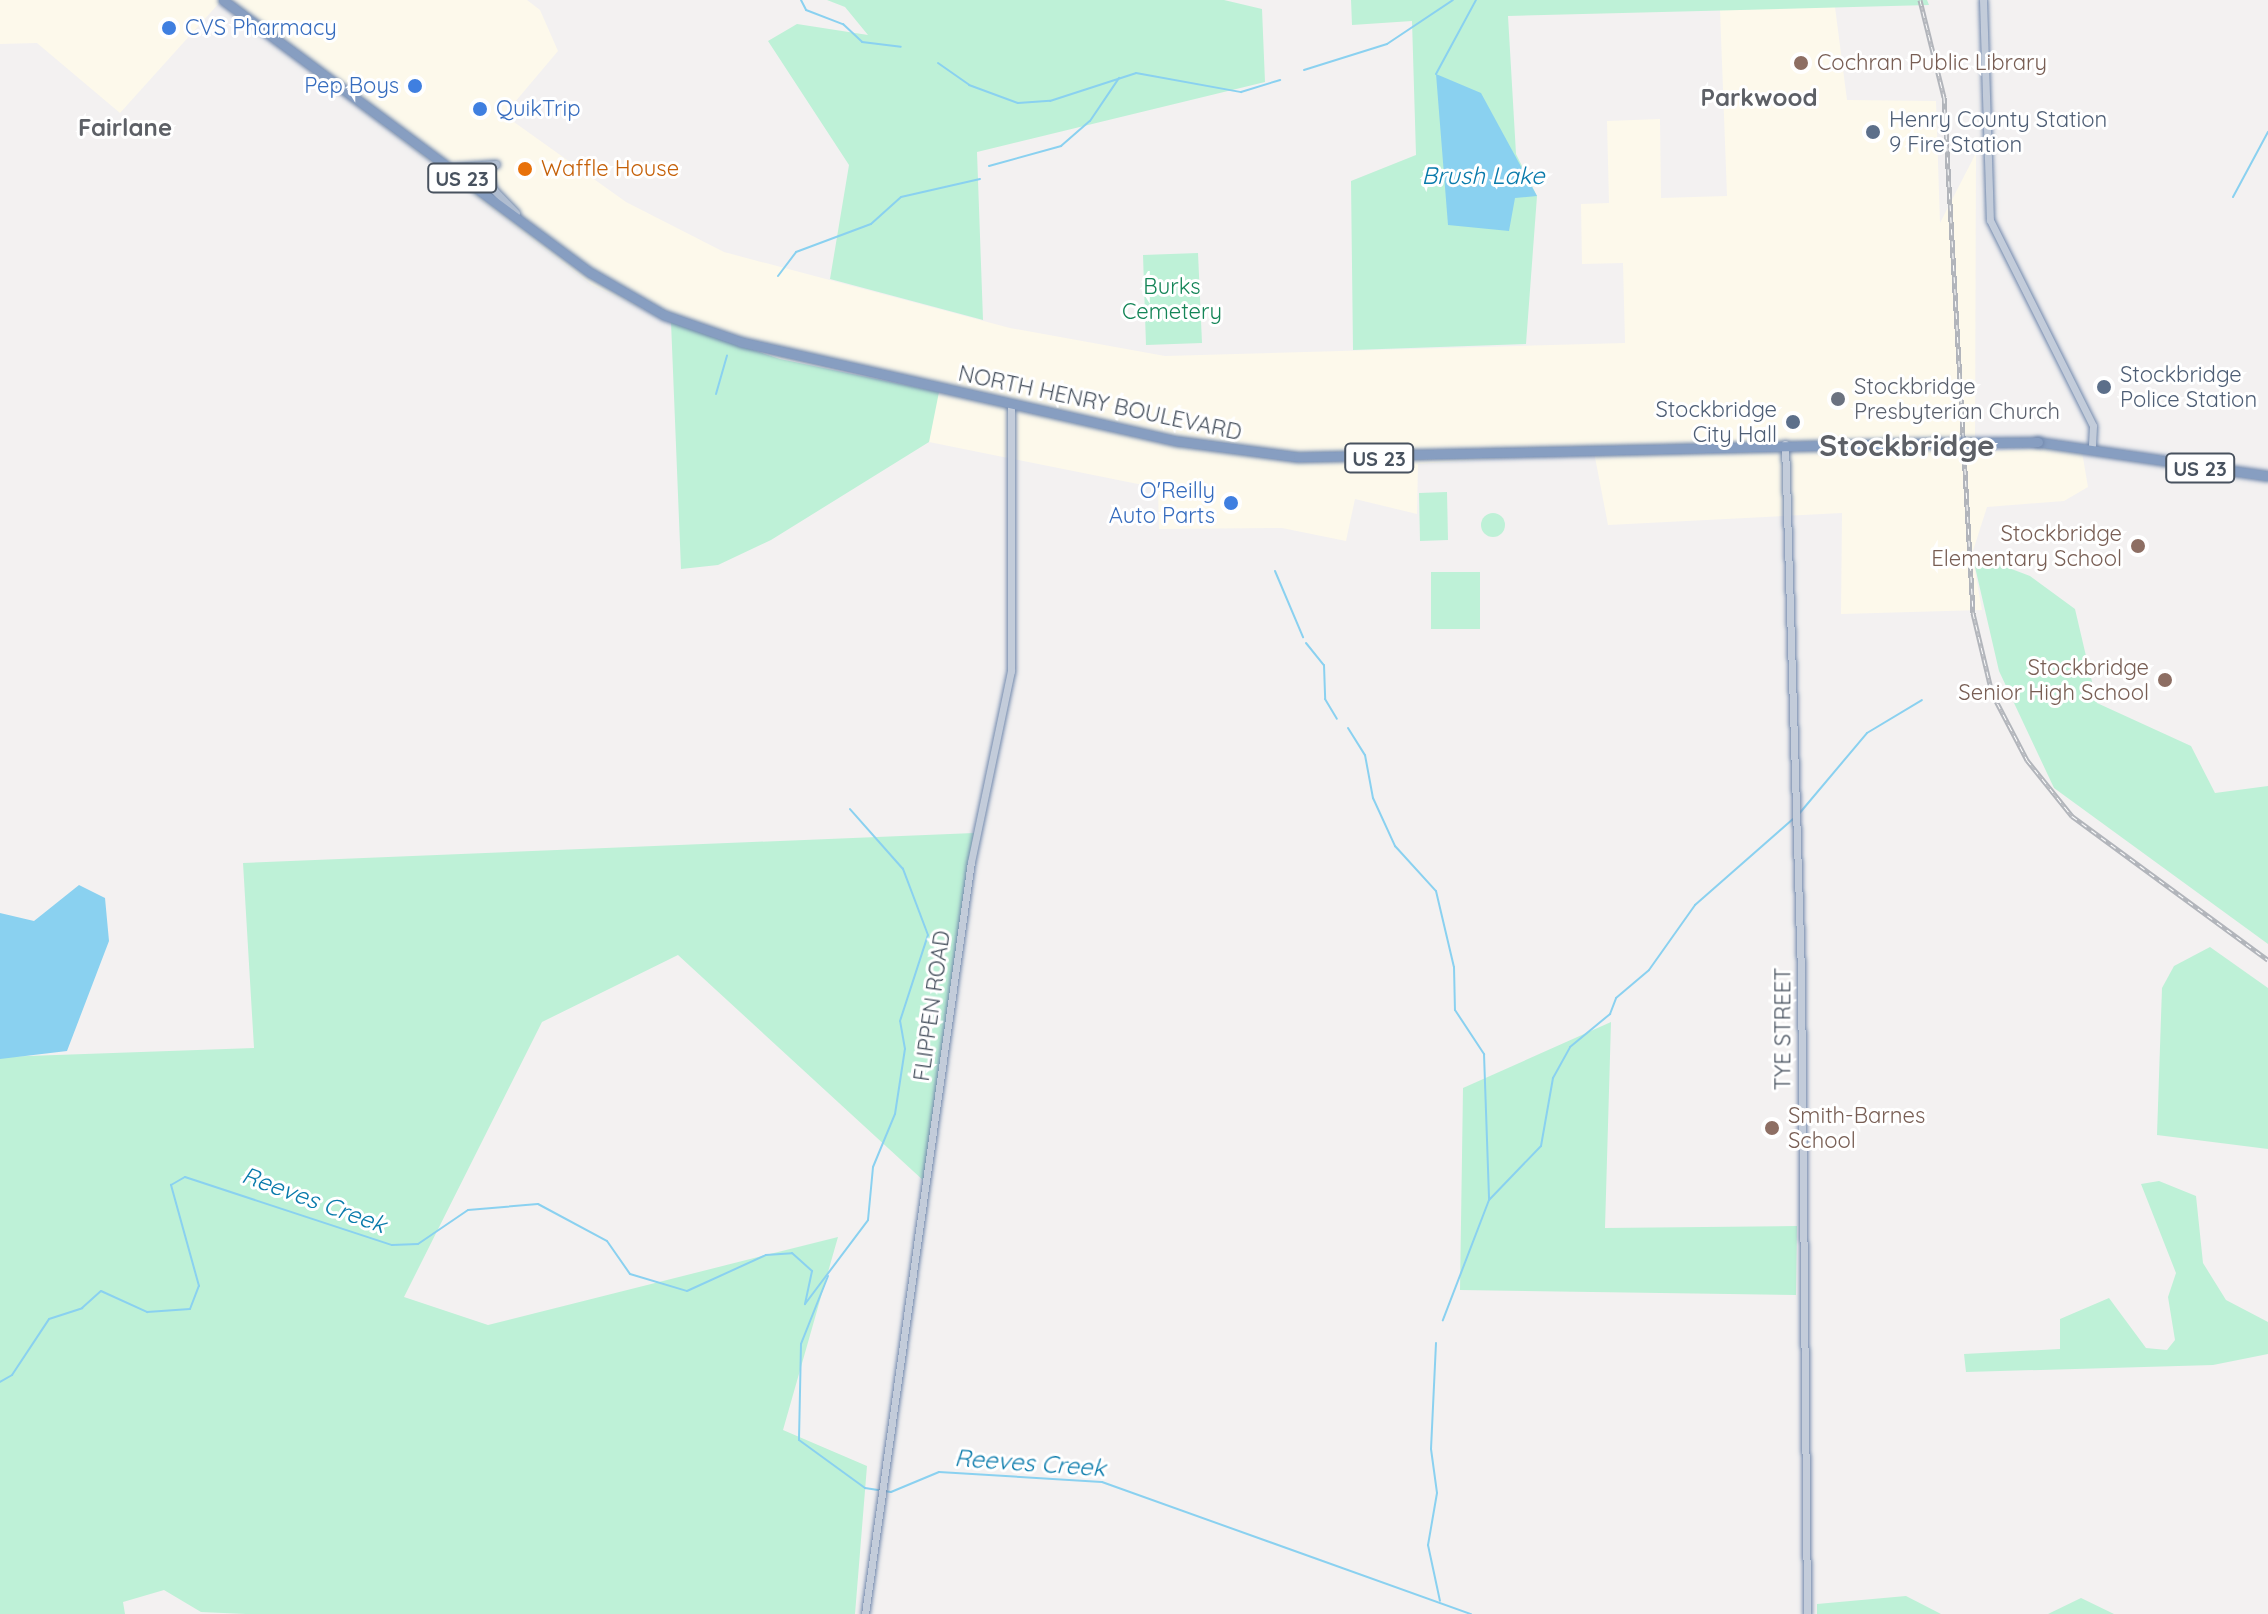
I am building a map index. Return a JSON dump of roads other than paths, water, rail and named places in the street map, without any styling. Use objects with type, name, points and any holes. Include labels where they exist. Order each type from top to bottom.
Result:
[{"type":"highway","name":"NORTH HENRY BOULEVARD","points":[[223,0],[625,295],[687,325],[1011,403],[1177,441],[1319,458],[1785,444],[2038,442],[2092,445],[2268,476]]},
{"type":"main road","points":[[445,165],[473,171],[496,164]]},
{"type":"main road","points":[[489,174],[499,197],[535,231]]},
{"type":"street","points":[[1983,0],[1990,220],[2093,426],[2092,445]]},
{"type":"street","name":"FLIPPEN ROAD","points":[[865,1614],[971,862],[1011,671],[1011,403]]},
{"type":"street","name":"TYE STREET","points":[[1785,444],[1801,975],[1807,1614]]},
{"type":"water","name":"Brush Lake","points":[[1436,74],[1481,93],[1537,196],[1515,198],[1509,231],[1448,225]]},
{"type":"water","points":[[79,885],[105,898],[109,941],[67,1051],[0,1059],[0,913],[34,921]]},
{"type":"waterway","points":[[801,0],[806,10],[843,24],[862,42],[901,47]]},
{"type":"waterway","points":[[1304,70],[1387,44],[1453,0]]},
{"type":"waterway","points":[[1436,74],[1476,0]]},
{"type":"waterway","points":[[938,63],[969,85],[1018,103],[1050,101],[1136,73],[1241,92],[1280,80]]},
{"type":"waterway","points":[[989,166],[1061,146],[1090,121],[1119,78]]},
{"type":"waterway","points":[[2233,197],[2268,132]]},
{"type":"waterway","points":[[778,276],[796,252],[871,224],[901,197],[980,179]]},
{"type":"waterway","points":[[716,394],[727,356]]},
{"type":"waterway","points":[[1275,571],[1303,637]]},
{"type":"waterway","points":[[1306,643],[1324,665],[1325,699],[1337,719]]},
{"type":"waterway","points":[[1798,815],[1867,733],[1922,700]]},
{"type":"waterway","points":[[1348,728],[1365,755],[1373,798],[1395,846],[1436,891],[1454,967],[1455,1010],[1484,1054],[1489,1200],[1443,1320]]},
{"type":"waterway","name":"Reeves Creek","points":[[0,1382],[12,1375],[49,1319],[82,1308],[101,1291],[147,1312],[190,1309],[199,1286],[171,1185],[185,1177],[392,1245],[418,1244],[468,1210],[538,1204],[607,1241],[630,1274],[687,1291],[766,1255],[792,1253],[812,1271],[805,1304],[868,1220],[873,1167],[895,1114],[905,1049],[900,1021],[928,935],[903,869],[850,809]]},
{"type":"waterway","points":[[1489,1200],[1541,1146],[1553,1078],[1570,1047],[1610,1014],[1616,998],[1649,970],[1695,905],[1793,819]]},
{"type":"waterway","name":"Reeves Creek","points":[[828,1276],[801,1344],[799,1440],[865,1488],[891,1492],[939,1472],[1102,1482],[1471,1614]]},
{"type":"waterway","points":[[1436,1343],[1431,1449],[1437,1493],[1428,1545],[1440,1601]]},
{"type":"railway","points":[[1920,0],[1944,97],[1973,613],[1992,693],[2027,760],[2072,816],[2268,960]]},
{"type":"place","name":"CVS Pharmacy","points":[[169,28]]},
{"type":"place","name":"Cochran Public Library","points":[[1801,63]]},
{"type":"place","name":"Pep Boys","points":[[415,86]]},
{"type":"place","name":"QuikTrip","points":[[480,109]]},
{"type":"place","name":"Henry County Station 9 Fire Station","points":[[1873,132]]},
{"type":"place","name":"Waffle House","points":[[525,169]]},
{"type":"place","name":"Stockbridge Police Station","points":[[2104,387]]},
{"type":"place","name":"Stockbridge Presbyterian Church","points":[[1838,399]]},
{"type":"place","name":"Stockbridge City Hall","points":[[1793,422]]},
{"type":"place","name":"O'Reilly Auto Parts","points":[[1231,503]]},
{"type":"place","name":"Stockbridge Elementary School","points":[[2138,546]]},
{"type":"place","name":"Stockbridge Senior High School","points":[[2165,680]]},
{"type":"place","name":"Smith-Barnes School","points":[[1772,1128]]},
{"type":"district","name":"Parkwood","points":[[1759,98]]},
{"type":"district","name":"Fairlane","points":[[125,128]]},
{"type":"district","name":"Stockbridge","points":[[1907,445]]},
{"type":"park label","name":"Burks Cemetery","points":[[1172,298]]}]
